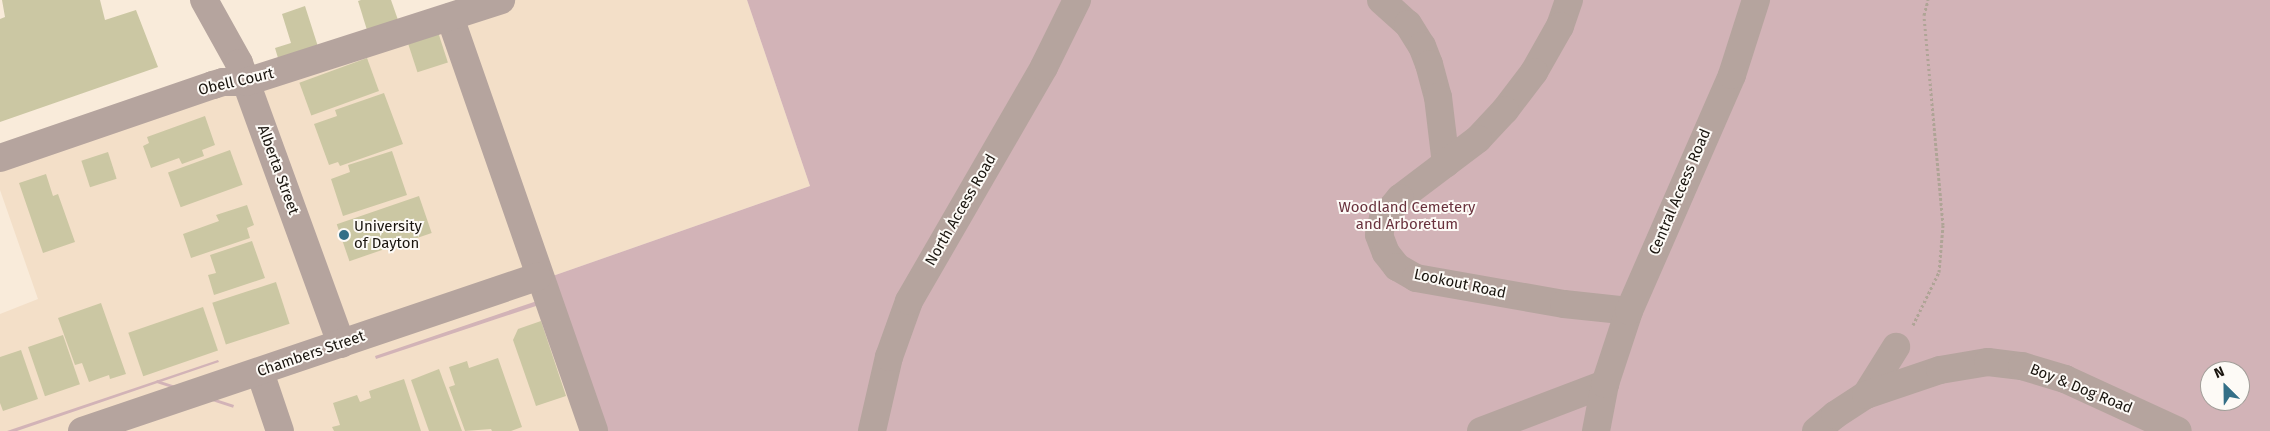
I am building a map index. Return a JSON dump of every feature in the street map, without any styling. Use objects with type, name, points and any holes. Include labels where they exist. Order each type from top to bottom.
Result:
[{"type":"street","name":"Alberta Street","points":[[204,0],[231,46],[246,82],[342,344]]},
{"type":"street","name":"Obell Court","points":[[0,158],[223,82],[246,82],[501,0]]},
{"type":"street","name":"North Access Road","points":[[872,431],[888,357],[902,316],[1044,67],[1077,0]]},
{"type":"street","points":[[1381,0],[1408,24],[1422,46],[1438,97],[1446,164]]},
{"type":"street","name":"Lookout Road","points":[[1569,0],[1560,26],[1534,72],[1478,139],[1400,198],[1383,218],[1379,235],[1386,252],[1397,267],[1416,278],[1564,304],[1630,311]]},
{"type":"street","name":"Central Access Road","points":[[1596,431],[1604,384],[1630,311],[1732,75],[1756,0]]},
{"type":"street","points":[[450,17],[538,277],[594,431]]},
{"type":"street","name":"Chambers Street","points":[[82,431],[538,277]]},
{"type":"street","points":[[1866,395],[1896,348]]},
{"type":"street","name":"Boy & Dog Road","points":[[1816,431],[1835,415],[1866,395],[1935,371],[1963,364],[2005,363],[2031,368],[2065,379],[2178,431]]},
{"type":"street","points":[[260,372],[280,431]]},
{"type":"street","points":[[1481,431],[1604,384]]},
{"type":"path","points":[[1896,348],[1912,325],[1939,272],[1943,225],[1924,15],[1928,0]]},
{"type":"shaded area","name":"University of Dayton","points":[[501,0],[747,0],[810,186],[544,279],[595,431],[0,431],[0,314],[38,299],[0,190],[0,163]]},
{"type":"green space","name":"Woodland Cemetery and Arboretum","points":[[747,0],[2270,0],[2270,431],[595,431],[544,279],[810,186]]},
{"type":"green space","points":[[537,301],[539,305],[376,359],[375,356]]},
{"type":"green space","points":[[218,360],[219,362],[17,431],[7,431]]},
{"type":"green space","points":[[157,380],[234,405],[233,408],[156,383]]},
{"type":"building","points":[[2,0],[100,0],[105,20],[136,10],[158,67],[0,122],[0,19],[5,17]]},
{"type":"building","points":[[391,0],[398,20],[367,30],[358,1]]},
{"type":"building","points":[[305,6],[321,56],[281,68],[275,48],[291,43],[282,14]]},
{"type":"building","points":[[438,32],[448,62],[417,72],[408,42]]},
{"type":"building","points":[[367,58],[379,91],[311,116],[299,83]]},
{"type":"building","points":[[384,93],[403,144],[340,166],[338,162],[329,165],[314,124],[337,116],[335,110]]},
{"type":"building","points":[[205,116],[215,145],[202,150],[204,156],[182,164],[179,158],[151,168],[143,146],[149,143],[147,137]]},
{"type":"building","points":[[230,150],[243,185],[181,207],[168,173]]},
{"type":"building","points":[[392,151],[407,195],[343,216],[331,179],[350,172],[348,165]]},
{"type":"building","points":[[108,152],[117,179],[90,187],[81,161]]},
{"type":"building","points":[[46,174],[53,196],[58,194],[75,242],[43,253],[19,183]]},
{"type":"building","points":[[419,196],[432,233],[349,261],[337,224]]},
{"type":"building","points":[[247,205],[254,225],[247,228],[250,238],[191,258],[183,234],[219,221],[216,215]]},
{"type":"building","points":[[252,241],[265,278],[214,295],[208,275],[216,273],[210,255]]},
{"type":"building","points":[[276,282],[290,324],[226,345],[212,303]]},
{"type":"building","points":[[101,303],[126,374],[110,379],[109,375],[89,382],[82,363],[75,365],[58,318]]},
{"type":"building","points":[[203,307],[218,350],[143,376],[128,333]]},
{"type":"building","points":[[541,321],[566,396],[536,406],[513,340],[518,329]]},
{"type":"building","points":[[63,335],[80,384],[45,396],[28,347]]},
{"type":"building","points":[[21,350],[38,399],[3,411],[0,403],[0,357]]},
{"type":"building","points":[[498,358],[522,427],[511,431],[492,431],[491,429],[465,431],[449,387],[455,385],[449,367],[467,361],[469,368]]},
{"type":"building","points":[[439,369],[462,431],[429,431],[411,380]]},
{"type":"building","points":[[404,379],[421,431],[334,431],[332,427],[340,425],[333,403],[357,395],[360,402],[371,398],[369,391]]},
{"type":"place","name":"University of Dayton","points":[[344,235]]}]
